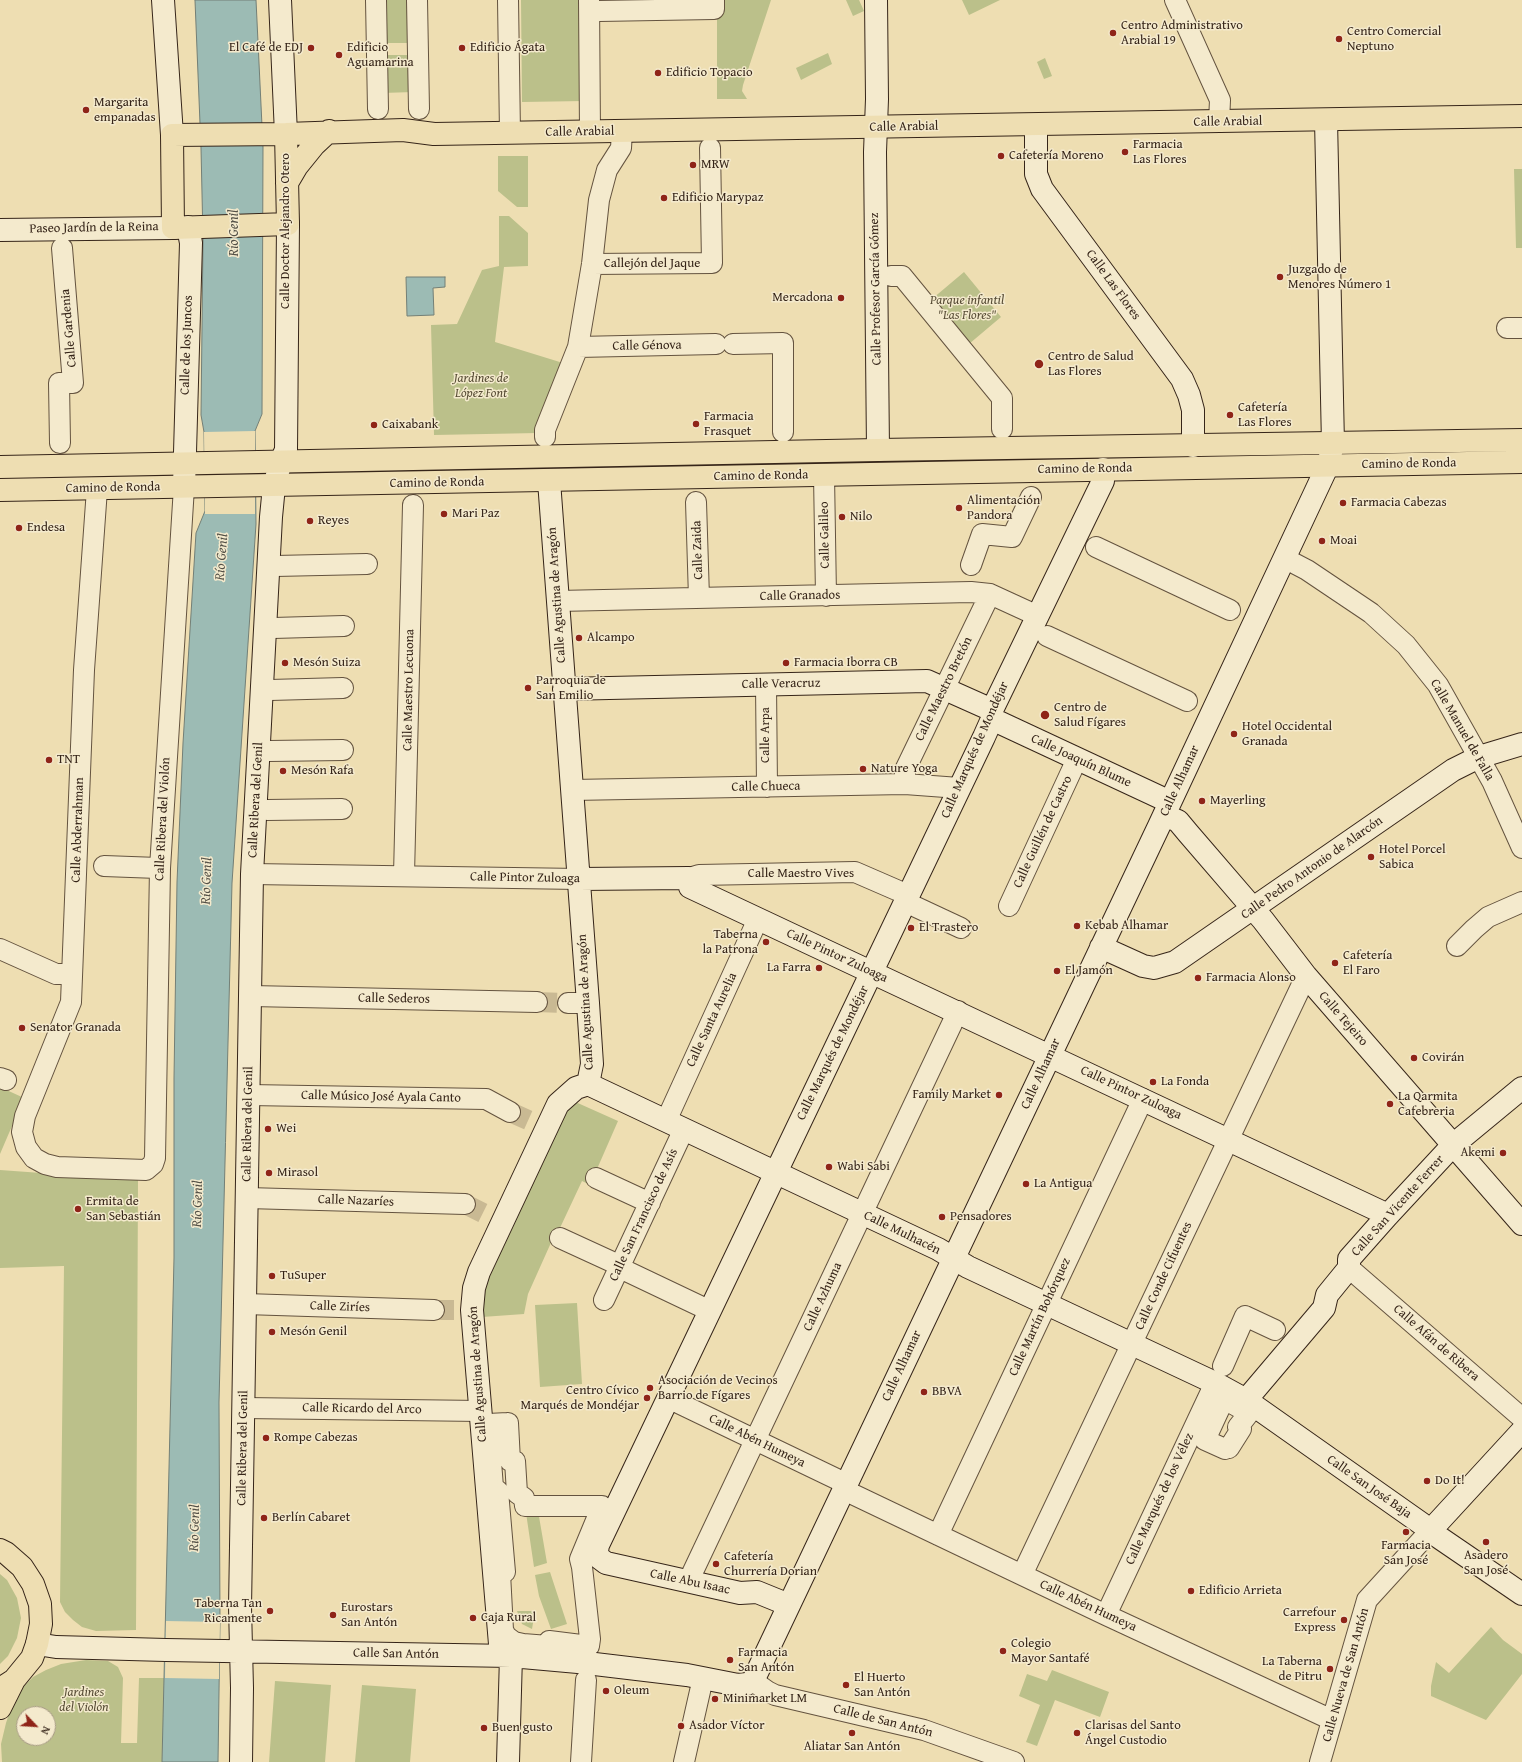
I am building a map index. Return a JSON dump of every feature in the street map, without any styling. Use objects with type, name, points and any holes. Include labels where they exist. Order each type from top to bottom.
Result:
[{"type":"main road","name":"Calle Arabial","points":[[172,135],[275,134],[330,131],[403,130],[434,134],[590,132],[1522,116]]},
{"type":"main road","points":[[287,183],[297,166],[314,145],[330,131]]},
{"type":"main road","name":"Calle Doctor Alejandro Otero","points":[[275,134],[287,183],[288,224]]},
{"type":"main road","name":"Calle de los Juncos","points":[[172,135],[187,227]]},
{"type":"main road","points":[[187,227],[288,224]]},
{"type":"main road","name":"Camino de Ronda","points":[[0,467],[281,461],[547,441],[677,454],[1522,440]]},
{"type":"main road","points":[[547,441],[549,481]]},
{"type":"main road","points":[[1102,447],[1103,469]]},
{"type":"main road","points":[[878,450],[912,473]]},
{"type":"main road","name":"Camino de Ronda","points":[[0,490],[1522,462]]},
{"type":"main road","points":[[0,1550],[6,1553],[22,1567],[33,1584],[40,1604],[41,1624],[37,1644],[32,1658],[7,1685],[0,1708]]},
{"type":"street","name":"Calle de los Juncos","points":[[163,0],[172,135]]},
{"type":"street","name":"Calle Doctor Alejandro Otero","points":[[275,134],[280,0]]},
{"type":"street","points":[[376,0],[378,109]]},
{"type":"street","points":[[417,0],[419,109]]},
{"type":"street","points":[[508,0],[510,133]]},
{"type":"street","points":[[590,132],[590,92],[594,5],[714,9],[714,0]]},
{"type":"street","name":"Calle Profesor García Gómez","points":[[876,0],[877,92],[875,180],[878,450]]},
{"type":"street","points":[[1175,0],[1220,100],[1219,122]]},
{"type":"street","name":"Calle Alhamar","points":[[753,1681],[1167,809],[1328,465],[1333,444],[1326,120]]},
{"type":"street","name":"Calle Las Flores","points":[[1036,125],[1036,174],[1042,189],[1182,379],[1189,395],[1193,410],[1193,446]]},
{"type":"street","name":"Callejón del Jaque","points":[[547,441],[578,347],[592,264],[599,200],[607,170],[621,148],[622,131]]},
{"type":"street","name":"Callejón del Jaque","points":[[592,264],[712,263],[710,148]]},
{"type":"street","name":"Calle Doctor Alejandro Otero","points":[[265,485],[281,461],[286,450],[288,224]]},
{"type":"street","name":"Calle de los Juncos","points":[[187,227],[190,243],[195,463],[194,487]]},
{"type":"street","name":"Paseo Jardín de la Reina","points":[[0,230],[187,227]]},
{"type":"street","name":"Calle Gardenia","points":[[60,443],[59,383],[73,383],[62,248]]},
{"type":"street","points":[[891,276],[902,276],[1002,398],[1002,430]]},
{"type":"street","name":"Calle Génova","points":[[578,347],[783,343],[783,432]]},
{"type":"street","name":"Calle Marqués de Mondéjar","points":[[597,1550],[872,972],[912,901],[959,788],[992,715],[1103,481],[1103,469]]},
{"type":"street","name":"Calle Galileo","points":[[824,475],[826,596]]},
{"type":"street","name":"Calle Agustina de Aragón","points":[[508,1762],[512,1652],[468,1310],[478,1272],[498,1220],[543,1126],[558,1104],[570,1092],[588,1084],[592,1064],[578,1003],[579,879],[549,481]]},
{"type":"street","name":"Calle Ribera del Genil","points":[[241,1762],[242,1688],[230,1651],[244,1408],[252,874],[271,525],[265,485]]},
{"type":"street","name":"Calle Ribera del Violón","points":[[155,1152],[160,868],[194,487]]},
{"type":"street","name":"Calle Abderrahman","points":[[98,488],[84,670],[71,1002],[25,1116],[22,1132],[26,1147],[34,1158],[45,1164],[57,1167],[146,1170],[153,1164],[155,1152]]},
{"type":"street","points":[[971,565],[982,534],[1012,538],[1031,497]]},
{"type":"street","name":"Calle Zaida","points":[[696,502],[700,598]]},
{"type":"street","name":"Calle Maestro Lecuona","points":[[404,875],[413,505]]},
{"type":"street","points":[[1096,547],[1230,610]]},
{"type":"street","name":"Calle Manuel de Falla","points":[[1284,558],[1307,570],[1371,613],[1406,645],[1438,685],[1492,781],[1522,848]]},
{"type":"street","points":[[275,566],[367,564]]},
{"type":"street","name":"Calle Granados","points":[[558,601],[971,592],[990,594],[1038,616]]},
{"type":"street","name":"Calle Maestro Bretón","points":[[905,784],[905,770],[990,594]]},
{"type":"street","points":[[273,628],[344,626]]},
{"type":"street","points":[[1047,636],[1187,701]]},
{"type":"street","name":"Calle Veracruz","points":[[564,689],[927,681],[944,688],[992,715]]},
{"type":"street","name":"Calle Arpa","points":[[766,684],[767,787]]},
{"type":"street","points":[[270,690],[343,688]]},
{"type":"street","name":"Calle Joaquín Blume","points":[[992,715],[1077,759],[1167,809]]},
{"type":"street","name":"Calle Pedro Antonio de Alarcón","points":[[1101,947],[1143,966],[1154,968],[1175,962],[1453,770],[1479,758],[1522,744]]},
{"type":"street","name":"Calle Ribera del Genil","points":[[269,751],[343,750]]},
{"type":"street","name":"Calle Guillén de Castro","points":[[1009,906],[1077,759]]},
{"type":"street","name":"Calle Chueca","points":[[572,790],[905,784],[959,788]]},
{"type":"street","name":"Calle Ribera del Genil","points":[[267,810],[342,809]]},
{"type":"street","name":"Calle Tejeiro","points":[[1167,809],[1253,908],[1306,976],[1522,1224]]},
{"type":"street","points":[[104,866],[158,868]]},
{"type":"street","name":"Calle Maestro Vives","points":[[689,878],[699,875],[855,872],[961,928]]},
{"type":"street","name":"Calle Pintor Zuloaga","points":[[252,874],[404,875],[579,879],[689,878],[690,887],[1388,1215]]},
{"type":"street","points":[[1457,946],[1488,917],[1522,902]]},
{"type":"street","name":"Calle Santa Aurelia","points":[[675,1125],[758,919]]},
{"type":"street","points":[[0,949],[56,974],[72,974]]},
{"type":"street","name":"Calle Conde Cifuentes","points":[[1022,1575],[1306,976]]},
{"type":"street","name":"Calle Sederos","points":[[250,996],[537,1002]]},
{"type":"street","name":"Calle Azhuma","points":[[688,1582],[958,1012]]},
{"type":"street","name":"Calle Mulhacén","points":[[588,1084],[862,1213],[953,1258],[968,1267],[1132,1344],[1219,1374]]},
{"type":"street","name":"Calle San Vicente Ferrer","points":[[1247,1406],[1324,1308],[1326,1295],[1349,1268],[1349,1260],[1388,1215],[1453,1145],[1522,1088]]},
{"type":"street","name":"Calle Músico José Ayala Canto","points":[[249,1095],[486,1099],[510,1112]]},
{"type":"street","name":"Calle Martín Bohórquez","points":[[938,1535],[1143,1099]]},
{"type":"street","name":"Calle San Francisco de Asís","points":[[604,1300],[650,1203],[675,1125]]},
{"type":"street","points":[[596,1178],[650,1203]]},
{"type":"street","name":"Calle Nazaríes","points":[[247,1198],[465,1204]]},
{"type":"street","points":[[560,1238],[702,1307]]},
{"type":"street","name":"Calle Afán de Ribera","points":[[1349,1268],[1522,1418]]},
{"type":"street","name":"Calle Ziríes","points":[[245,1304],[434,1310]]},
{"type":"street","name":"Calle Marqués de los Vélez","points":[[1106,1615],[1245,1316],[1275,1330]]},
{"type":"street","name":"Calle San José Baja","points":[[1219,1374],[1247,1406],[1422,1524],[1522,1594]]},
{"type":"street","name":"Calle Abén Humeya","points":[[668,1398],[755,1440],[938,1535],[1332,1720]]},
{"type":"street","name":"Calle Ricardo del Arco","points":[[244,1408],[481,1411]]},
{"type":"street","points":[[508,1423],[510,1461],[514,1461],[517,1493],[524,1498],[525,1506],[602,1506],[580,1559],[590,1639],[589,1646],[548,1641],[548,1646],[512,1652],[514,1642],[506,1636],[503,1630],[500,1574],[505,1572],[498,1491],[493,1487],[488,1424],[508,1423]]},
{"type":"street","name":"Calle Nueva de San Antón","points":[[1320,1762],[1367,1600],[1522,1431]]},
{"type":"street","name":"Calle Abu Isaac","points":[[597,1550],[598,1557],[606,1563],[740,1593],[757,1592],[790,1605]]},
{"type":"street","name":"Calle San Antón","points":[[37,1644],[56,1647],[166,1650],[512,1652],[703,1678],[738,1685],[747,1684],[753,1681]]},
{"type":"street","points":[[684,1762],[703,1678]]},
{"type":"street","points":[[581,1762],[586,1680]]},
{"type":"street","name":"Calle de San Antón","points":[[753,1681],[775,1695],[924,1730],[1008,1761]]},
{"type":"green space","points":[[381,0],[413,0],[413,43],[381,43]]},
{"type":"green space","points":[[521,0],[583,0],[584,101],[522,102]]},
{"type":"green space","points":[[717,0],[771,0],[743,85],[742,91],[747,99],[717,99]]},
{"type":"green space","points":[[846,0],[859,0],[864,11],[853,16]]},
{"type":"green space","points":[[962,0],[1000,0],[969,15]]},
{"type":"green space","points":[[828,53],[832,64],[801,80],[796,68]]},
{"type":"green space","points":[[381,55],[414,55],[414,92],[382,93]]},
{"type":"green space","points":[[1045,58],[1052,76],[1044,79],[1037,62]]},
{"type":"green space","points":[[498,156],[528,156],[528,207],[517,207],[498,191]]},
{"type":"green space","points":[[1514,169],[1522,169],[1522,248],[1516,248]]},
{"type":"green space","name":"Jardines de López Font","points":[[499,216],[509,216],[528,233],[528,266],[504,267],[495,342],[563,363],[538,433],[434,435],[431,325],[457,324],[482,270],[499,266]]},
{"type":"green space","name":"Parque infantil \"Las Flores\"","points":[[964,272],[1001,317],[969,344],[932,299]]},
{"type":"green space","points":[[0,1087],[24,1098],[0,1154]]},
{"type":"green space","points":[[571,1100],[618,1121],[590,1185],[582,1181],[559,1230],[554,1236],[528,1294],[524,1314],[482,1317],[485,1281]]},
{"type":"green space","points":[[0,1170],[138,1180],[136,1630],[96,1631],[82,1627],[65,1612],[60,1602],[64,1266],[0,1268]]},
{"type":"green space","points":[[577,1303],[582,1384],[540,1387],[535,1305]]},
{"type":"green space","points":[[537,1505],[547,1563],[534,1567],[525,1506]]},
{"type":"green space","points":[[550,1572],[567,1624],[551,1629],[539,1596],[535,1575]]},
{"type":"green space","points":[[0,1574],[7,1580],[17,1598],[21,1618],[17,1638],[8,1656],[0,1664]]},
{"type":"green space","points":[[517,1611],[535,1611],[532,1629],[522,1624]]},
{"type":"green space","points":[[1491,1627],[1503,1640],[1522,1654],[1522,1674],[1486,1720],[1431,1696],[1431,1686],[1436,1662],[1449,1673]]},
{"type":"green space","name":"Jardines del Violón","points":[[86,1660],[108,1661],[118,1667],[123,1678],[121,1743],[137,1743],[139,1678],[165,1678],[162,1762],[2,1762],[1,1744],[12,1705],[21,1689],[33,1677],[61,1664]]},
{"type":"green space","points":[[1052,1670],[1109,1692],[1100,1717],[1055,1700],[1037,1746],[1026,1742],[1040,1705],[1019,1696],[1027,1674],[1047,1681]]},
{"type":"green space","points":[[275,1681],[331,1685],[325,1762],[269,1762]]},
{"type":"green space","points":[[362,1685],[416,1689],[410,1762],[355,1762]]},
{"type":"water","name":"Río Genil","points":[[195,0],[256,0],[263,147],[262,414],[255,431],[256,524],[232,883],[219,1402],[220,1622],[218,1762],[162,1762],[174,1258],[174,1078],[177,882],[183,743],[196,533],[205,511],[204,432],[201,415],[203,239]]},
{"type":"water","points":[[406,277],[445,277],[445,287],[433,288],[434,315],[407,316]]},
{"type":"pier","points":[[255,431],[255,514],[205,514],[204,432]]},
{"type":"pier","points":[[166,1621],[220,1622],[219,1679],[165,1678]]},
{"type":"tunnel","points":[[537,1002],[568,1003]]},
{"type":"tunnel","points":[[510,1112],[539,1125]]},
{"type":"tunnel","points":[[465,1204],[495,1219]]},
{"type":"tunnel","points":[[434,1310],[463,1310]]},
{"type":"place","name":"Centro Administrativo Arabial 19","points":[[1113,33]]},
{"type":"place","name":"Centro Comercial Neptuno","points":[[1339,39]]},
{"type":"place","name":"El Café de EDJ","points":[[311,48]]},
{"type":"place","name":"Edificio Ágata","points":[[462,48]]},
{"type":"place","name":"Edificio Aguamarina","points":[[339,55]]},
{"type":"place","name":"Edificio Topacio","points":[[658,73]]},
{"type":"place","name":"Margarita empanadas","points":[[86,110]]},
{"type":"place","name":"Farmacia Las Flores","points":[[1125,152]]},
{"type":"place","name":"Cafetería Moreno","points":[[1001,156]]},
{"type":"place","name":"MRW","points":[[693,165]]},
{"type":"place","name":"Edificio Marypaz","points":[[664,198]]},
{"type":"place","name":"Juzgado de Menores Número 1","points":[[1280,277]]},
{"type":"place","name":"Mercadona","points":[[841,298]]},
{"type":"place","name":"Centro de Salud Las Flores","points":[[1039,364]]},
{"type":"place","name":"Cafetería Las Flores","points":[[1230,415]]},
{"type":"place","name":"Farmacia Frasquet","points":[[696,424]]},
{"type":"place","name":"Caixabank","points":[[374,425]]},
{"type":"place","name":"Farmacia Cabezas","points":[[1343,503]]},
{"type":"place","name":"Alimentación Pandora","points":[[959,508]]},
{"type":"place","name":"Mari Paz","points":[[444,514]]},
{"type":"place","name":"Nilo","points":[[842,517]]},
{"type":"place","name":"Reyes","points":[[310,521]]},
{"type":"place","name":"Endesa","points":[[19,528]]},
{"type":"place","name":"Moai","points":[[1322,541]]},
{"type":"place","name":"Alcampo","points":[[579,638]]},
{"type":"place","name":"Mesón Suiza","points":[[285,663]]},
{"type":"place","name":"Farmacia Iborra CB","points":[[786,663]]},
{"type":"place","name":"Parroquia de San Emilio","points":[[528,688]]},
{"type":"place","name":"Centro de Salud Fígares","points":[[1045,715]]},
{"type":"place","name":"Hotel Occidental Granada","points":[[1234,734]]},
{"type":"place","name":"TNT","points":[[49,760]]},
{"type":"place","name":"Nature Yoga","points":[[863,769]]},
{"type":"place","name":"Mesón Rafa","points":[[283,771]]},
{"type":"place","name":"Mayerling","points":[[1202,801]]},
{"type":"place","name":"Hotel Porcel Sabica","points":[[1371,857]]},
{"type":"place","name":"Kebab Alhamar","points":[[1077,926]]},
{"type":"place","name":"El Trastero","points":[[911,928]]},
{"type":"place","name":"Taberna la Patrona","points":[[766,942]]},
{"type":"place","name":"Cafetería El Faro","points":[[1335,963]]},
{"type":"place","name":"La Farra","points":[[819,968]]},
{"type":"place","name":"El Jamón","points":[[1057,971]]},
{"type":"place","name":"Farmacia Alonso","points":[[1198,978]]},
{"type":"place","name":"Senator Granada","points":[[22,1028]]},
{"type":"place","name":"Covirán","points":[[1414,1058]]},
{"type":"place","name":"La Fonda","points":[[1153,1082]]},
{"type":"place","name":"Family Market","points":[[999,1095]]},
{"type":"place","name":"La Qarmita Cafebreria","points":[[1390,1104]]},
{"type":"place","name":"Wei","points":[[268,1129]]},
{"type":"place","name":"Akemi","points":[[1503,1153]]},
{"type":"place","name":"Wabi Sabi","points":[[829,1167]]},
{"type":"place","name":"Mirasol","points":[[269,1173]]},
{"type":"place","name":"La Antigua","points":[[1026,1184]]},
{"type":"place","name":"Ermita de San Sebastián","points":[[78,1209]]},
{"type":"place","name":"Pensadores","points":[[942,1217]]},
{"type":"place","name":"TuSuper","points":[[272,1276]]},
{"type":"place","name":"Mesón Genil","points":[[272,1332]]},
{"type":"place","name":"Asociación de Vecinos Barrio de Fígares","points":[[650,1388]]},
{"type":"place","name":"BBVA","points":[[924,1392]]},
{"type":"place","name":"Centro Cívico Marqués de Mondéjar","points":[[647,1398]]},
{"type":"place","name":"Rompe Cabezas","points":[[266,1438]]},
{"type":"place","name":"Do It!","points":[[1427,1481]]},
{"type":"place","name":"Berlín Cabaret","points":[[264,1518]]},
{"type":"place","name":"Farmacia San José","points":[[1406,1532]]},
{"type":"place","name":"Asadero San José","points":[[1486,1542]]},
{"type":"place","name":"Cafetería Churrería Dorian","points":[[716,1564]]},
{"type":"place","name":"Edificio Arrieta","points":[[1191,1591]]},
{"type":"place","name":"Taberna Tan Ricamente","points":[[270,1611]]},
{"type":"place","name":"Eurostars San Antón","points":[[333,1615]]},
{"type":"place","name":"Caja Rural","points":[[473,1618]]},
{"type":"place","name":"Carrefour Express","points":[[1344,1620]]},
{"type":"place","name":"Colegio Mayor Santafé","points":[[1003,1651]]},
{"type":"place","name":"Farmacia San Antón","points":[[730,1660]]},
{"type":"place","name":"La Taberna de Pitru","points":[[1330,1669]]},
{"type":"place","name":"El Huerto San Antón","points":[[846,1685]]},
{"type":"place","name":"Oleum","points":[[606,1691]]},
{"type":"place","name":"Minimarket LM","points":[[715,1699]]},
{"type":"place","name":"Asador Víctor","points":[[681,1726]]},
{"type":"place","name":"Buen gusto","points":[[484,1728]]},
{"type":"place","name":"Aliatar San Antón","points":[[852,1733]]},
{"type":"place","name":"Clarisas del Santo Ángel Custodio","points":[[1077,1733]]}]
